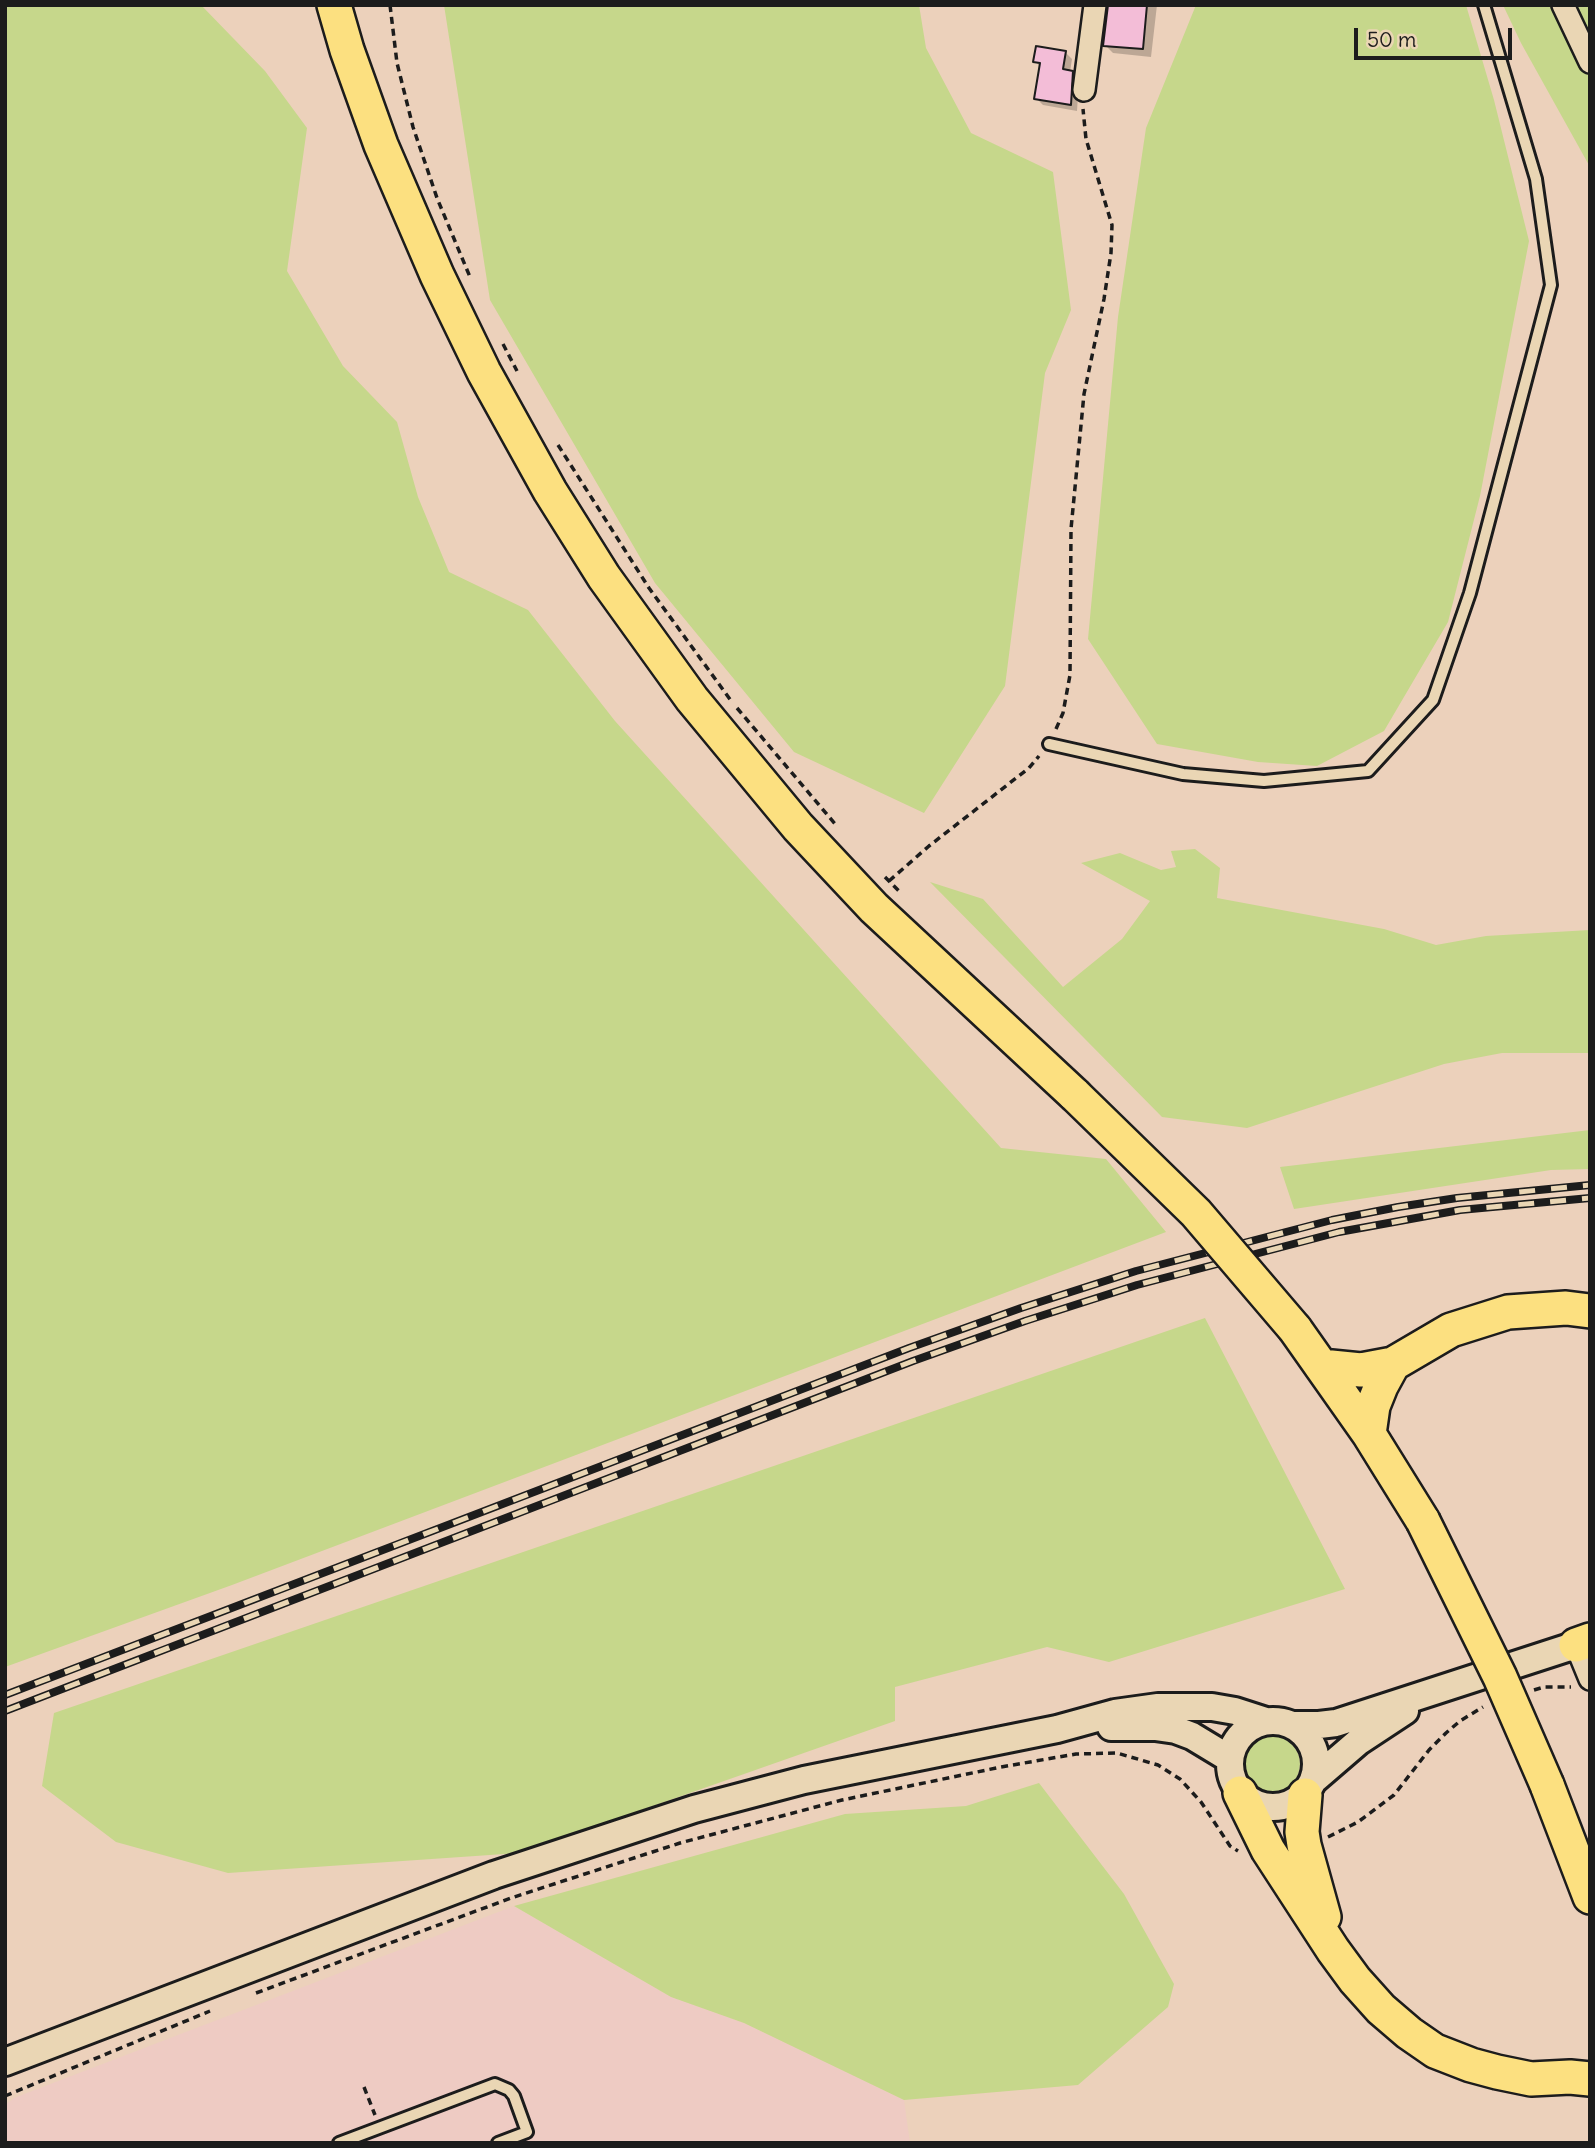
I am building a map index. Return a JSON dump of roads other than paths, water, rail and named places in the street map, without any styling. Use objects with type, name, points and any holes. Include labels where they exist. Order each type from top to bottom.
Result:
[{"type":"main road","points":[[334,5],[381,145],[437,275],[484,372],[550,491],[604,577],[692,699],[798,827],[874,908],[1075,1095],[1196,1213],[1295,1329],[1369,1434],[1423,1521],[1500,1677],[1547,1785],[1590,1897]]},
{"type":"main road","points":[[1321,1366],[1361,1370],[1393,1364],[1451,1330],[1508,1312],[1566,1308],[1590,1311]]},
{"type":"main road","points":[[1369,1434],[1373,1406],[1393,1364]]},
{"type":"main road","points":[[1310,1787],[1302,1832],[1333,1950]]},
{"type":"main road","points":[[1240,1793],[1268,1850],[1333,1950],[1381,2009],[1409,2033],[1435,2051],[1497,2072],[1531,2079],[1583,2075]]},
{"type":"street","points":[[1084,90],[1095,5]]},
{"type":"street","points":[[1563,5],[1590,62]]},
{"type":"street","points":[[1448,1688],[1397,1715],[1358,1742],[1293,1804],[1279,1808],[1251,1802],[1240,1793],[1231,1777],[1230,1759],[1234,1745],[1242,1734],[1253,1726],[1336,1723],[1583,1642],[1585,1681]]},
{"type":"street","points":[[5,2062],[494,1875],[694,1809],[804,1780],[1057,1729],[1115,1713],[1158,1707],[1212,1707],[1278,1723],[1304,1734],[1313,1747],[1317,1763],[1310,1787]]},
{"type":"street","points":[[1057,1729],[1155,1727],[1176,1730],[1192,1736],[1230,1759]]},
{"type":"lane","points":[[1049,744],[1183,774],[1264,781],[1368,771],[1433,700],[1470,593],[1551,285],[1536,179],[1484,5]]},
{"type":"lane","points":[[339,2143],[495,2084],[509,2090],[514,2096],[530,2137],[498,2143]]},
{"type":"railway","points":[[5,1695],[909,1348],[1021,1308],[1136,1271],[1332,1220],[1457,1198],[1590,1185]]},
{"type":"railway","points":[[5,1711],[913,1361],[1025,1321],[1137,1285],[1339,1232],[1460,1210],[1590,1198]]}]
